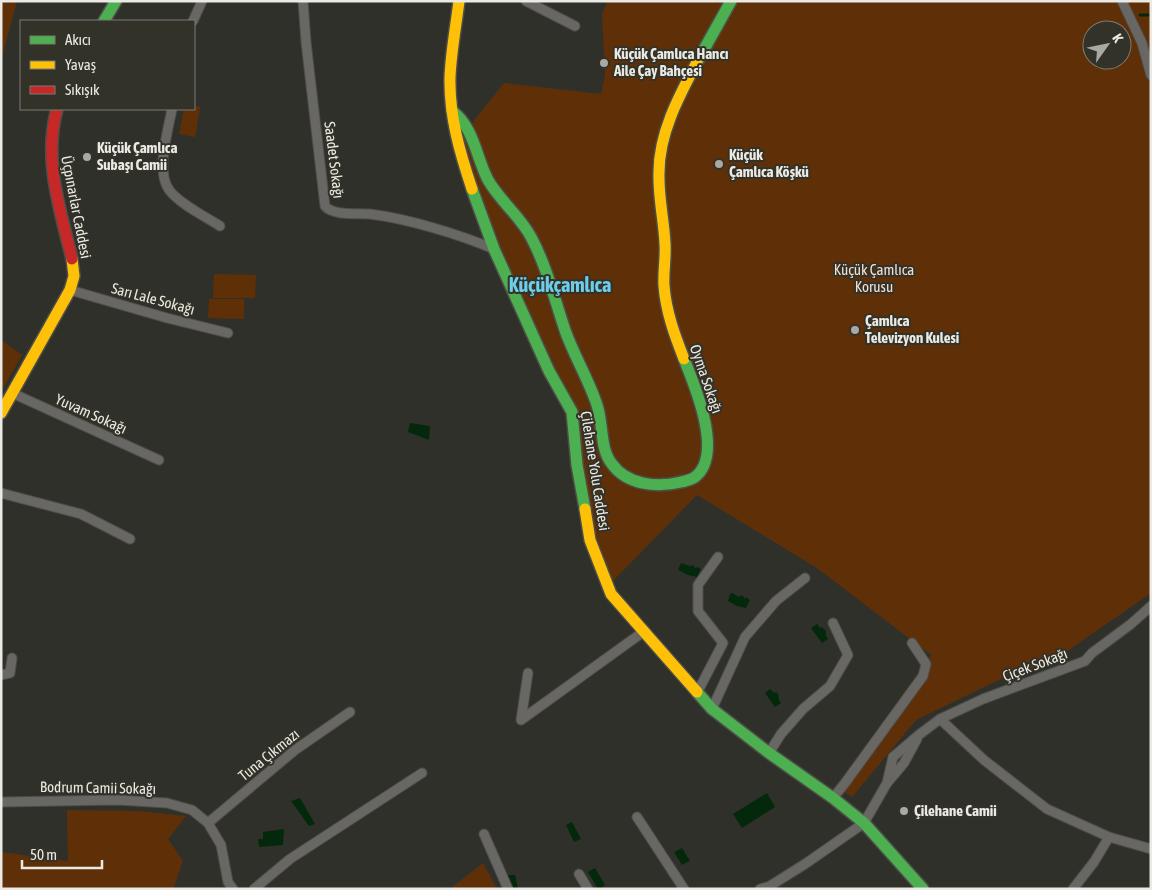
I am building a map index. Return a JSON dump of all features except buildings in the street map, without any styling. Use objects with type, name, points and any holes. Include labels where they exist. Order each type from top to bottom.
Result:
[{"type":"street","points":[[193,20],[202,1]]},
{"type":"street","name":"Saadet Sokağı","points":[[303,1],[324,203],[328,210],[388,217],[450,234],[494,249]]},
{"type":"street","name":"Çilehane Yolu Caddesi","points":[[459,1],[451,59],[452,112],[455,133],[465,169],[494,249],[549,371],[572,412],[577,465],[590,540],[611,594],[712,709],[864,823],[923,889]]},
{"type":"street","points":[[526,1],[576,26]]},
{"type":"street","name":"Oyma Sokağı","points":[[452,112],[461,117],[471,133],[476,154],[489,182],[519,217],[533,242],[567,336],[600,412],[606,458],[623,474],[649,485],[670,485],[688,480],[697,475],[705,460],[707,444],[706,424],[699,398],[672,329],[664,290],[665,246],[659,198],[659,163],[662,139],[672,113],[731,1]]},
{"type":"street","points":[[1122,1],[1142,43],[1151,75]]},
{"type":"street","points":[[104,20],[113,2]]},
{"type":"street","name":"Üçpınarlar Caddesi","points":[[1,413],[70,290],[74,276],[50,151],[54,116],[57,110]]},
{"type":"street","points":[[172,110],[163,165],[164,182],[174,196],[220,226]]},
{"type":"street","points":[[455,133],[457,127],[461,126],[471,133]]},
{"type":"street","name":"Sarı Lale Sokağı","points":[[70,290],[167,318],[228,333]]},
{"type":"street","name":"Yuvam Sokağı","points":[[12,393],[159,460]]},
{"type":"street","points":[[1,493],[81,514],[130,538]]},
{"type":"street","points":[[697,693],[723,643],[698,611],[698,585],[718,557]]},
{"type":"street","points":[[712,709],[745,637],[776,601],[805,578]]},
{"type":"street","name":"Çiçek Sokağı","points":[[864,823],[886,783],[893,757],[920,734],[940,719],[983,699],[1085,661],[1092,653],[1131,624],[1151,606]]},
{"type":"street","points":[[769,753],[803,709],[830,686],[848,655],[833,623]]},
{"type":"street","points":[[528,673],[521,720],[643,632]]},
{"type":"street","points":[[833,798],[923,676],[926,664],[912,642]]},
{"type":"street","points":[[1,675],[10,673],[12,658]]},
{"type":"street","name":"Tuna Çıkmazı","points":[[208,823],[295,750],[350,712]]},
{"type":"street","points":[[940,719],[984,760],[1047,810],[1109,837],[1151,849]]},
{"type":"street","points":[[254,889],[290,859],[422,773]]},
{"type":"street","name":"Bodrum Camii Sokağı","points":[[1,802],[118,800],[167,803],[192,810],[208,823],[221,845],[228,882],[233,889]]},
{"type":"street","points":[[637,817],[684,889]]},
{"type":"street","points":[[760,889],[771,887],[864,823]]},
{"type":"street","points":[[484,834],[508,889]]},
{"type":"street","points":[[1073,889],[1094,862],[1109,837]]},
{"type":"street","points":[[579,874],[588,889]]},
{"type":"green space","points":[[1,1],[17,1],[1,60]]},
{"type":"green space","name":"Küçük Çamlıca Korusu","points":[[607,1],[1151,1],[1151,593],[1037,672],[1013,673],[916,720],[852,797],[837,787],[931,655],[817,568],[697,495],[612,582],[585,502],[577,408],[550,367],[487,221],[461,137],[504,83],[601,94],[605,75],[602,15]]},
{"type":"green space","points":[[195,106],[200,107],[195,137],[179,134],[184,110],[195,110]]},
{"type":"green space","points":[[214,274],[256,275],[255,298],[213,298]]},
{"type":"green space","points":[[209,299],[244,299],[244,319],[208,318]]},
{"type":"green space","points":[[1,340],[22,355],[1,392]]},
{"type":"green space","points":[[67,810],[137,811],[186,816],[168,839],[183,861],[173,889],[1,889],[1,852],[68,861]]},
{"type":"green space","points":[[483,863],[497,889],[450,889]]},
{"type":"shaded area","points":[[410,423],[430,426],[429,440],[408,432]]},
{"type":"shaded area","points":[[681,563],[693,565],[695,568],[701,569],[697,577],[678,570]]},
{"type":"shaded area","points":[[732,593],[739,597],[742,595],[745,599],[746,597],[750,600],[746,608],[728,601]]},
{"type":"shaded area","points":[[817,624],[826,631],[828,639],[822,643],[811,628]]},
{"type":"shaded area","points":[[770,689],[778,693],[781,703],[775,707],[765,693]]},
{"type":"shaded area","points":[[767,793],[775,807],[742,828],[733,814]]},
{"type":"shaded area","points":[[300,798],[315,824],[309,826],[291,801]]},
{"type":"shaded area","points":[[572,822],[581,839],[574,842],[566,825]]},
{"type":"shaded area","points":[[284,829],[283,845],[259,847],[258,839],[263,839],[263,832]]},
{"type":"shaded area","points":[[682,848],[690,861],[682,865],[674,852]]},
{"type":"shaded area","points":[[595,868],[605,885],[600,889],[598,889],[588,872]]},
{"type":"shaded area","points":[[507,875],[515,875],[518,889],[512,889]]},
{"type":"waterway","points":[[1140,15],[1151,15]]},
{"type":"traffic: fast","points":[[105,20],[116,1]]},
{"type":"traffic: fast","points":[[697,62],[731,1]]},
{"type":"traffic: fast","points":[[452,111],[465,125],[470,134],[488,180],[498,195],[516,215],[537,248],[566,333],[596,402],[603,443],[608,458],[618,471],[634,481],[662,485],[672,484],[690,480],[703,467],[707,453],[707,437],[700,402],[684,359]]},
{"type":"traffic: fast","points":[[472,189],[494,249],[549,371],[572,412],[577,465],[585,509]]},
{"type":"traffic: fast","points":[[697,692],[712,709],[864,823],[923,889]]},
{"type":"traffic: slow","points":[[459,1],[451,58],[450,92],[456,134],[472,189]]},
{"type":"traffic: slow","points":[[684,359],[671,324],[665,296],[665,244],[659,172],[662,143],[666,129],[677,101],[697,62]]},
{"type":"traffic: slow","points":[[1,413],[70,290],[74,276],[72,259]]},
{"type":"traffic: slow","points":[[585,509],[590,540],[611,594],[697,692]]},
{"type":"traffic: jam","points":[[57,110],[53,128],[52,166],[58,203],[72,259]]},
{"type":"place","name":"Küçük Çamlıca Hancı Aile Çay Bahçesi","points":[[604,63]]},
{"type":"place","name":"Küçük Çamlıca Subaşı Camii","points":[[87,157]]},
{"type":"place","name":"Küçük Çamlıca Köşkü","points":[[719,164]]},
{"type":"place","name":"Çamlıca Televizyon Kulesi","points":[[855,330]]},
{"type":"place","name":"Çilehane Camii","points":[[904,811]]},
{"type":"district","name":"Küçükçamlıca","points":[[560,285]]}]
